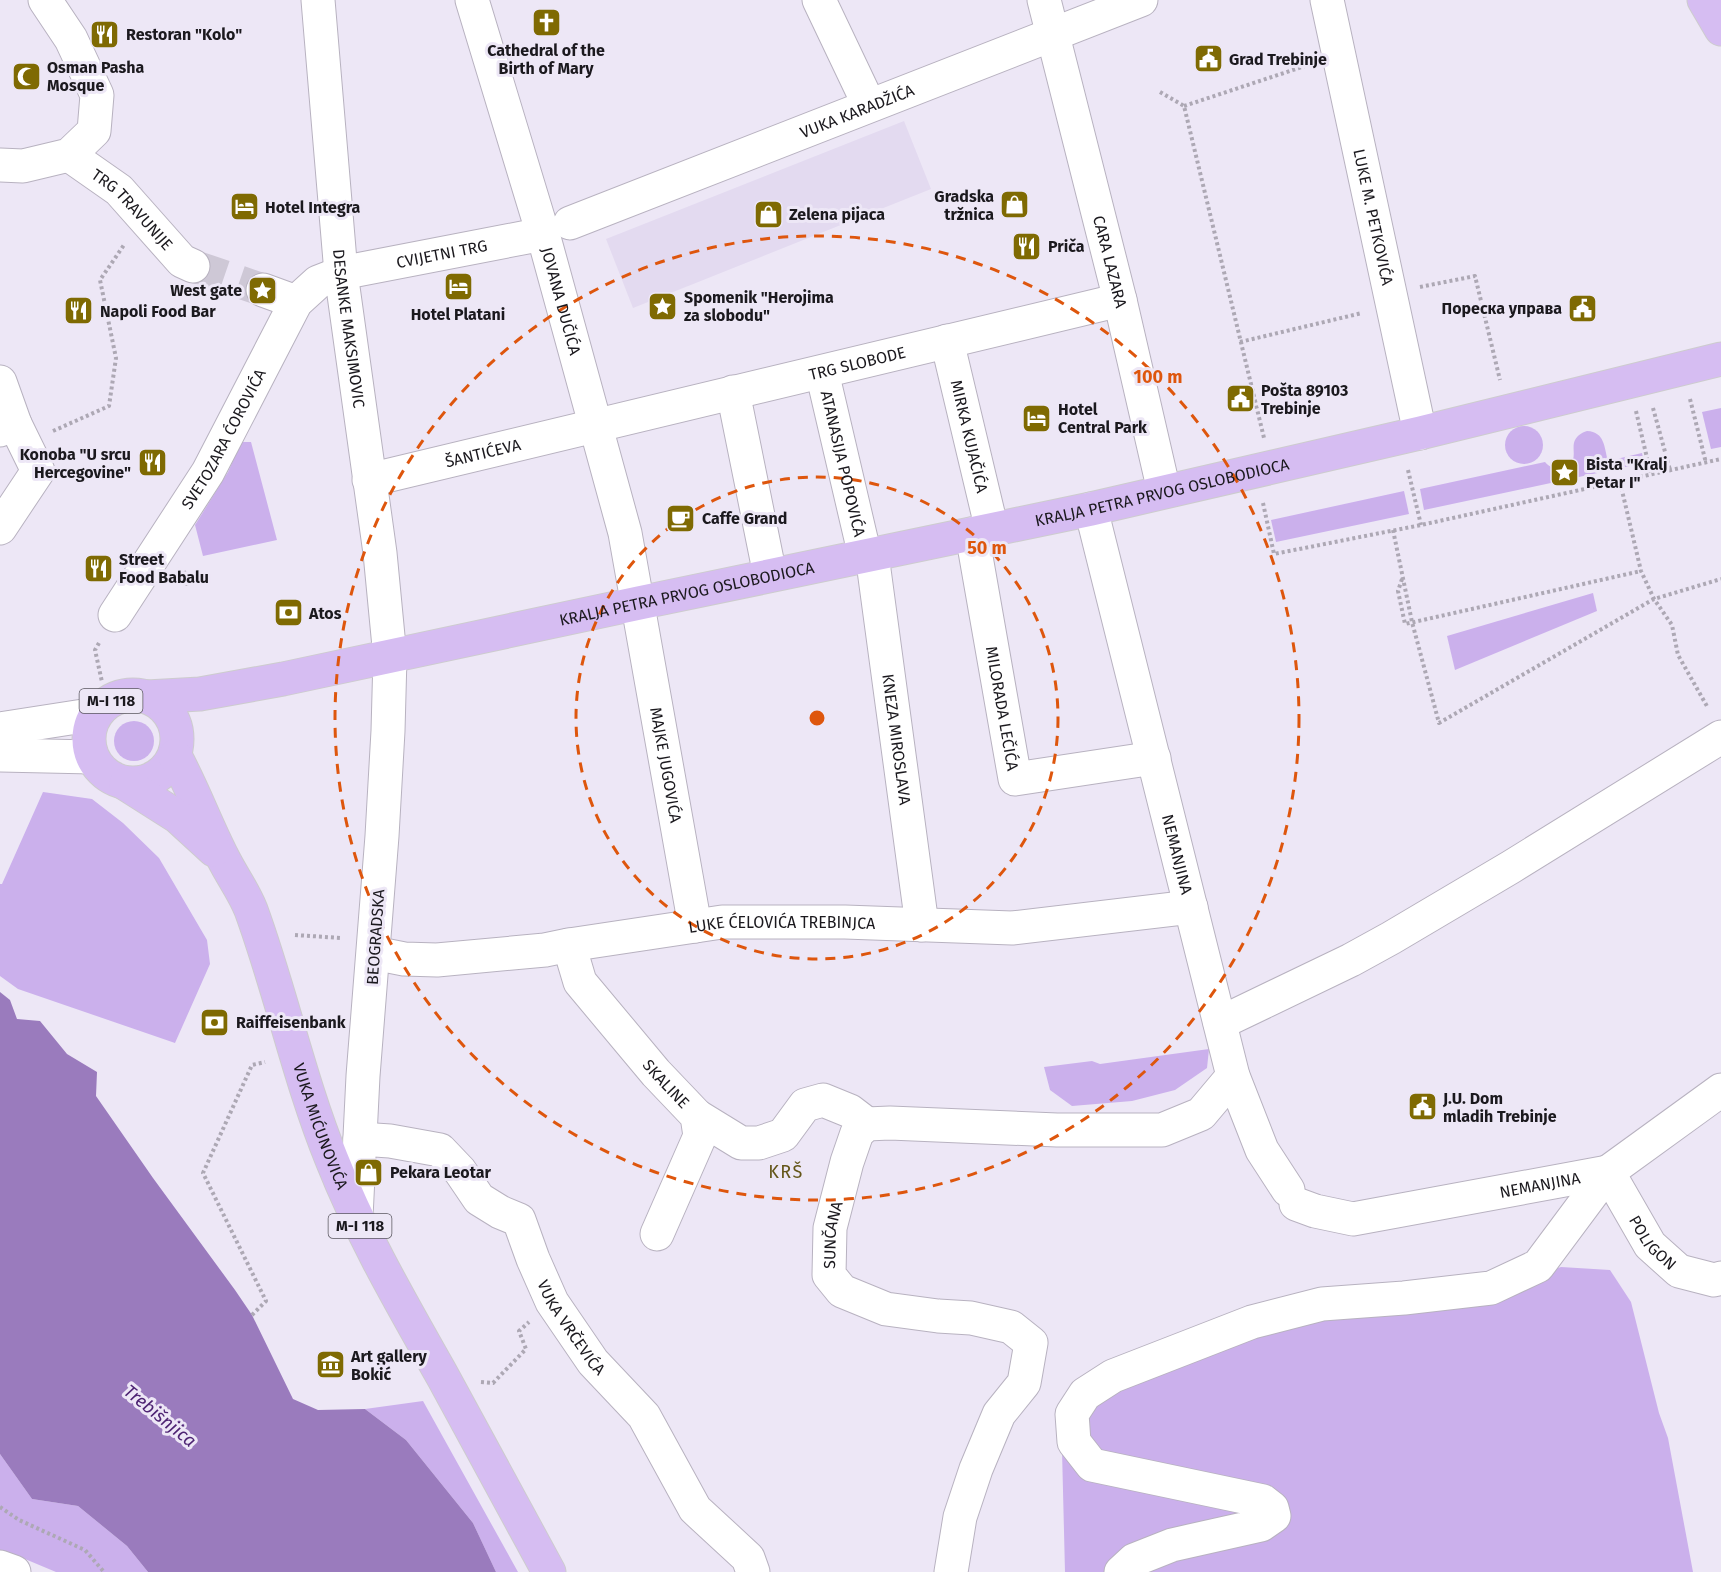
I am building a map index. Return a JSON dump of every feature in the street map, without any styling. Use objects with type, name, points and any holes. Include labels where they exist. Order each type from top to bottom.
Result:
[{"type":"main road","points":[[1704,0],[1721,29]]},
{"type":"main road","name":"KRALJA PETRA PRVOG OSLOBODIOCA","points":[[283,679],[1092,509],[1164,491],[1266,482],[1420,433],[1508,412],[1640,393],[1721,360]]},
{"type":"main road","name":"M-I 118","points":[[283,679],[224,700],[199,712],[176,742],[167,768],[156,778],[142,783],[126,784],[112,779],[100,770],[92,757],[88,742],[90,728],[100,701],[106,704],[119,697],[133,695],[147,697],[200,694],[283,679]]},
{"type":"main road","name":"M-I 118","points":[[147,697],[160,704],[170,714],[176,742]]},
{"type":"main road","name":"VUKA MIĆUNOVIĆA","points":[[176,742],[190,783],[222,857],[250,908],[312,1104],[331,1158],[356,1217],[383,1271],[549,1572]]},
{"type":"main road","name":"VUKA MIĆUNOVIĆA","points":[[126,784],[178,817],[222,857]]},
{"type":"street","points":[[0,165],[23,166],[69,154],[94,131],[97,95],[71,39],[45,0]]},
{"type":"street","name":"DESANKE MAKSIMOVIC","points":[[318,0],[340,273],[380,554],[390,657]]},
{"type":"street","name":"JOVANA DUČIĆA","points":[[472,0],[557,228],[596,426],[625,533],[639,603]]},
{"type":"street","name":"CARA LAZARA","points":[[1044,0],[1120,300],[1164,491]]},
{"type":"street","name":"VUKA KARADŽIĆA","points":[[557,228],[1141,0]]},
{"type":"street","name":"LUKE M. PETKOVIĆA","points":[[1327,0],[1420,433]]},
{"type":"street","points":[[828,3],[869,105]]},
{"type":"street","name":"TRG TRAVUNIJE","points":[[69,154],[119,190],[182,261],[194,266]]},
{"type":"street","name":"CVIJETNI TRG","points":[[340,273],[557,228]]},
{"type":"street","name":"SVETOZARA ĆOROVIĆA","points":[[115,615],[208,472],[296,302],[318,282],[340,273]]},
{"type":"street","points":[[263,290],[296,302]]},
{"type":"street","name":"TRG SLOBODE","points":[[596,426],[1120,300]]},
{"type":"street","name":"MIRKA KUJAČIĆA","points":[[947,341],[982,532]]},
{"type":"street","name":"ATANASIJA POPOVIĆA","points":[[822,372],[868,555]]},
{"type":"street","points":[[0,382],[12,430],[38,471],[0,528]]},
{"type":"street","points":[[733,392],[770,575]]},
{"type":"street","name":"ŠANTIĆEVA","points":[[369,480],[596,426]]},
{"type":"street","name":"NEMANJINA","points":[[1092,509],[1233,1076],[1262,1150],[1292,1197],[1315,1211],[1353,1219],[1608,1172]]},
{"type":"street","name":"MILORADA LEČIĆA","points":[[982,532],[1016,779],[1154,758]]},
{"type":"street","name":"KNEZA MIROSLAVA","points":[[868,555],[922,925]]},
{"type":"street","name":"MAJKE JUGOVIĆA","points":[[639,603],[695,926]]},
{"type":"street","name":"BEOGRADSKA","points":[[356,1217],[363,1076],[387,755],[390,657]]},
{"type":"street","points":[[0,729],[100,701]]},
{"type":"street","points":[[1220,1023],[1351,960],[1511,867],[1716,725]]},
{"type":"street","points":[[0,755],[92,757]]},
{"type":"street","name":"LUKE ĆELOVIĆA TREBINJCA","points":[[374,953],[404,959],[437,960],[545,950],[722,922],[845,922],[1012,928],[1191,907]]},
{"type":"street","name":"SKALINE","points":[[568,945],[580,982],[656,1073],[697,1116],[700,1136],[657,1233]]},
{"type":"street","points":[[697,1116],[741,1143],[759,1143],[783,1135],[805,1105],[823,1100],[850,1111],[867,1124],[1057,1130],[1162,1130],[1201,1114],[1233,1076]]},
{"type":"street","points":[[1121,1572],[1134,1560],[1172,1545],[1261,1525],[1274,1516],[1272,1508],[1263,1501],[1092,1465],[1074,1442],[1072,1414],[1085,1394],[1113,1376],[1252,1322],[1322,1305],[1491,1288],[1538,1266],[1608,1172],[1721,1090]]},
{"type":"street","name":"SUNČANA","points":[[867,1124],[857,1133],[830,1228],[830,1275],[842,1291],[886,1309],[971,1318],[1011,1327],[1031,1343],[1024,1383],[999,1413],[976,1469],[960,1517],[951,1572]]},
{"type":"street","name":"VUKA VRČEVIĆA","points":[[360,1139],[390,1141],[440,1150],[460,1171],[479,1200],[519,1220],[552,1302],[593,1362],[644,1416],[695,1509],[748,1558],[753,1572]]},
{"type":"street","name":"POLIGON","points":[[1608,1172],[1650,1245],[1679,1272],[1714,1280],[1721,1278]]},
{"type":"street","points":[[938,1572],[960,1517]]},
{"type":"street","points":[[0,1567],[14,1572]]},
{"type":"path","points":[[1184,106],[1339,55]]},
{"type":"path","points":[[1160,92],[1184,106],[1240,342],[1266,482],[1274,554],[1420,525],[1721,459]]},
{"type":"path","points":[[12,430],[36,438],[109,406],[116,357],[100,280],[143,217]]},
{"type":"path","points":[[1240,342],[1475,276],[1508,412]]},
{"type":"path","points":[[1640,393],[1670,471]]},
{"type":"path","points":[[1640,393],[1651,475]]},
{"type":"path","points":[[1689,396],[1706,463]]},
{"type":"path","points":[[1407,464],[1420,525]]},
{"type":"path","points":[[1620,482],[1641,571],[1654,598],[1672,625],[1678,655],[1716,725]]},
{"type":"path","points":[[1393,530],[1412,622],[1439,723],[1654,598],[1721,579]]},
{"type":"path","points":[[1412,622],[1641,571]]},
{"type":"path","points":[[97,663],[100,701]]},
{"type":"path","points":[[252,1065],[203,1173],[266,1301],[252,1315]]},
{"type":"path","points":[[493,1383],[526,1349]]},
{"type":"path","points":[[0,1507],[19,1521],[86,1550],[104,1572]]},
{"type":"shaded area","name":"Zelena pijaca","points":[[904,121],[931,189],[633,308],[606,239]]},
{"type":"shaded area","points":[[1721,408],[1721,447],[1711,449],[1702,412]]},
{"type":"shaded area","points":[[1524,426],[1538,431],[1543,445],[1538,459],[1524,464],[1510,459],[1505,445],[1510,431]]},
{"type":"shaded area","points":[[1587,431],[1600,437],[1608,461],[1642,453],[1644,463],[1424,510],[1420,489],[1545,462],[1556,469],[1564,469],[1573,460],[1575,440]]},
{"type":"shaded area","points":[[241,442],[251,442],[277,540],[203,556],[195,525],[228,472]]},
{"type":"shaded area","points":[[1404,491],[1409,514],[1276,542],[1271,520]]},
{"type":"shaded area","points":[[1593,593],[1597,611],[1455,670],[1447,636]]},
{"type":"shaded area","points":[[134,721],[148,727],[154,741],[148,755],[134,761],[120,755],[114,741],[120,727]]},
{"type":"shaded area","points":[[43,792],[92,799],[123,823],[159,858],[207,940],[210,964],[175,1043],[18,989],[0,976],[0,884],[2,884]]},
{"type":"shaded area","points":[[1209,1049],[1207,1068],[1175,1090],[1132,1101],[1072,1106],[1050,1090],[1044,1067],[1092,1061],[1100,1064]]},
{"type":"shaded area","points":[[1561,1267],[1610,1270],[1631,1302],[1659,1413],[1668,1438],[1693,1572],[1065,1572],[1061,1409],[1256,1327],[1528,1278]]},
{"type":"shaded area","points":[[423,1401],[518,1572],[496,1572],[473,1523],[406,1440],[365,1409]]},
{"type":"shaded area","points":[[0,1454],[32,1499],[78,1506],[127,1546],[148,1572],[56,1572],[13,1554],[0,1558]]},
{"type":"water","name":"Trebišnjica","points":[[0,992],[10,1000],[17,1019],[40,1021],[67,1054],[97,1072],[96,1096],[252,1315],[293,1399],[318,1410],[365,1409],[406,1440],[473,1523],[496,1572],[148,1572],[127,1546],[78,1506],[32,1499],[0,1454]]},
{"type":"tunnel","points":[[193,266],[263,290]]},
{"type":"place","name":"Cathedral of the Birth of Mary","points":[[546,22]]},
{"type":"place","name":"Restoran \"Kolo\"","points":[[105,34]]},
{"type":"place","name":"Grad Trebinje","points":[[1208,59]]},
{"type":"place","name":"Osman Pasha Mosque","points":[[26,76]]},
{"type":"place","name":"Gradska tržnica","points":[[1015,205]]},
{"type":"place","name":"Hotel Integra","points":[[244,207]]},
{"type":"place","name":"Zelena pijaca","points":[[768,214]]},
{"type":"place","name":"Priča","points":[[1027,246]]},
{"type":"place","name":"Hotel Platani","points":[[458,286]]},
{"type":"place","name":"West gate","points":[[263,290]]},
{"type":"place","name":"Spomenik \"Herojima za slobodu\"","points":[[663,306]]},
{"type":"place","name":"Пореска управа","points":[[1583,308]]},
{"type":"place","name":"Napoli Food Bar","points":[[79,311]]},
{"type":"place","name":"Pošta 89103 Trebinje","points":[[1240,399]]},
{"type":"place","name":"Hotel Central Park","points":[[1037,418]]},
{"type":"place","name":"Konoba \"U srcu Hercegovine\"","points":[[152,463]]},
{"type":"place","name":"Bista \"Kralj Petar I\"","points":[[1565,473]]},
{"type":"place","name":"Caffe Grand","points":[[681,518]]},
{"type":"place","name":"Street Food Babalu","points":[[98,568]]},
{"type":"place","name":"Atos","points":[[288,613]]},
{"type":"place","name":"Raiffeisenbank","points":[[215,1022]]},
{"type":"place","name":"J.U. Dom mladih Trebinje","points":[[1422,1107]]},
{"type":"place","name":"Pekara Leotar","points":[[369,1172]]},
{"type":"place","name":"Art gallery Bokić","points":[[330,1365]]},
{"type":"district","name":"KRŠ","points":[[786,1172]]}]
